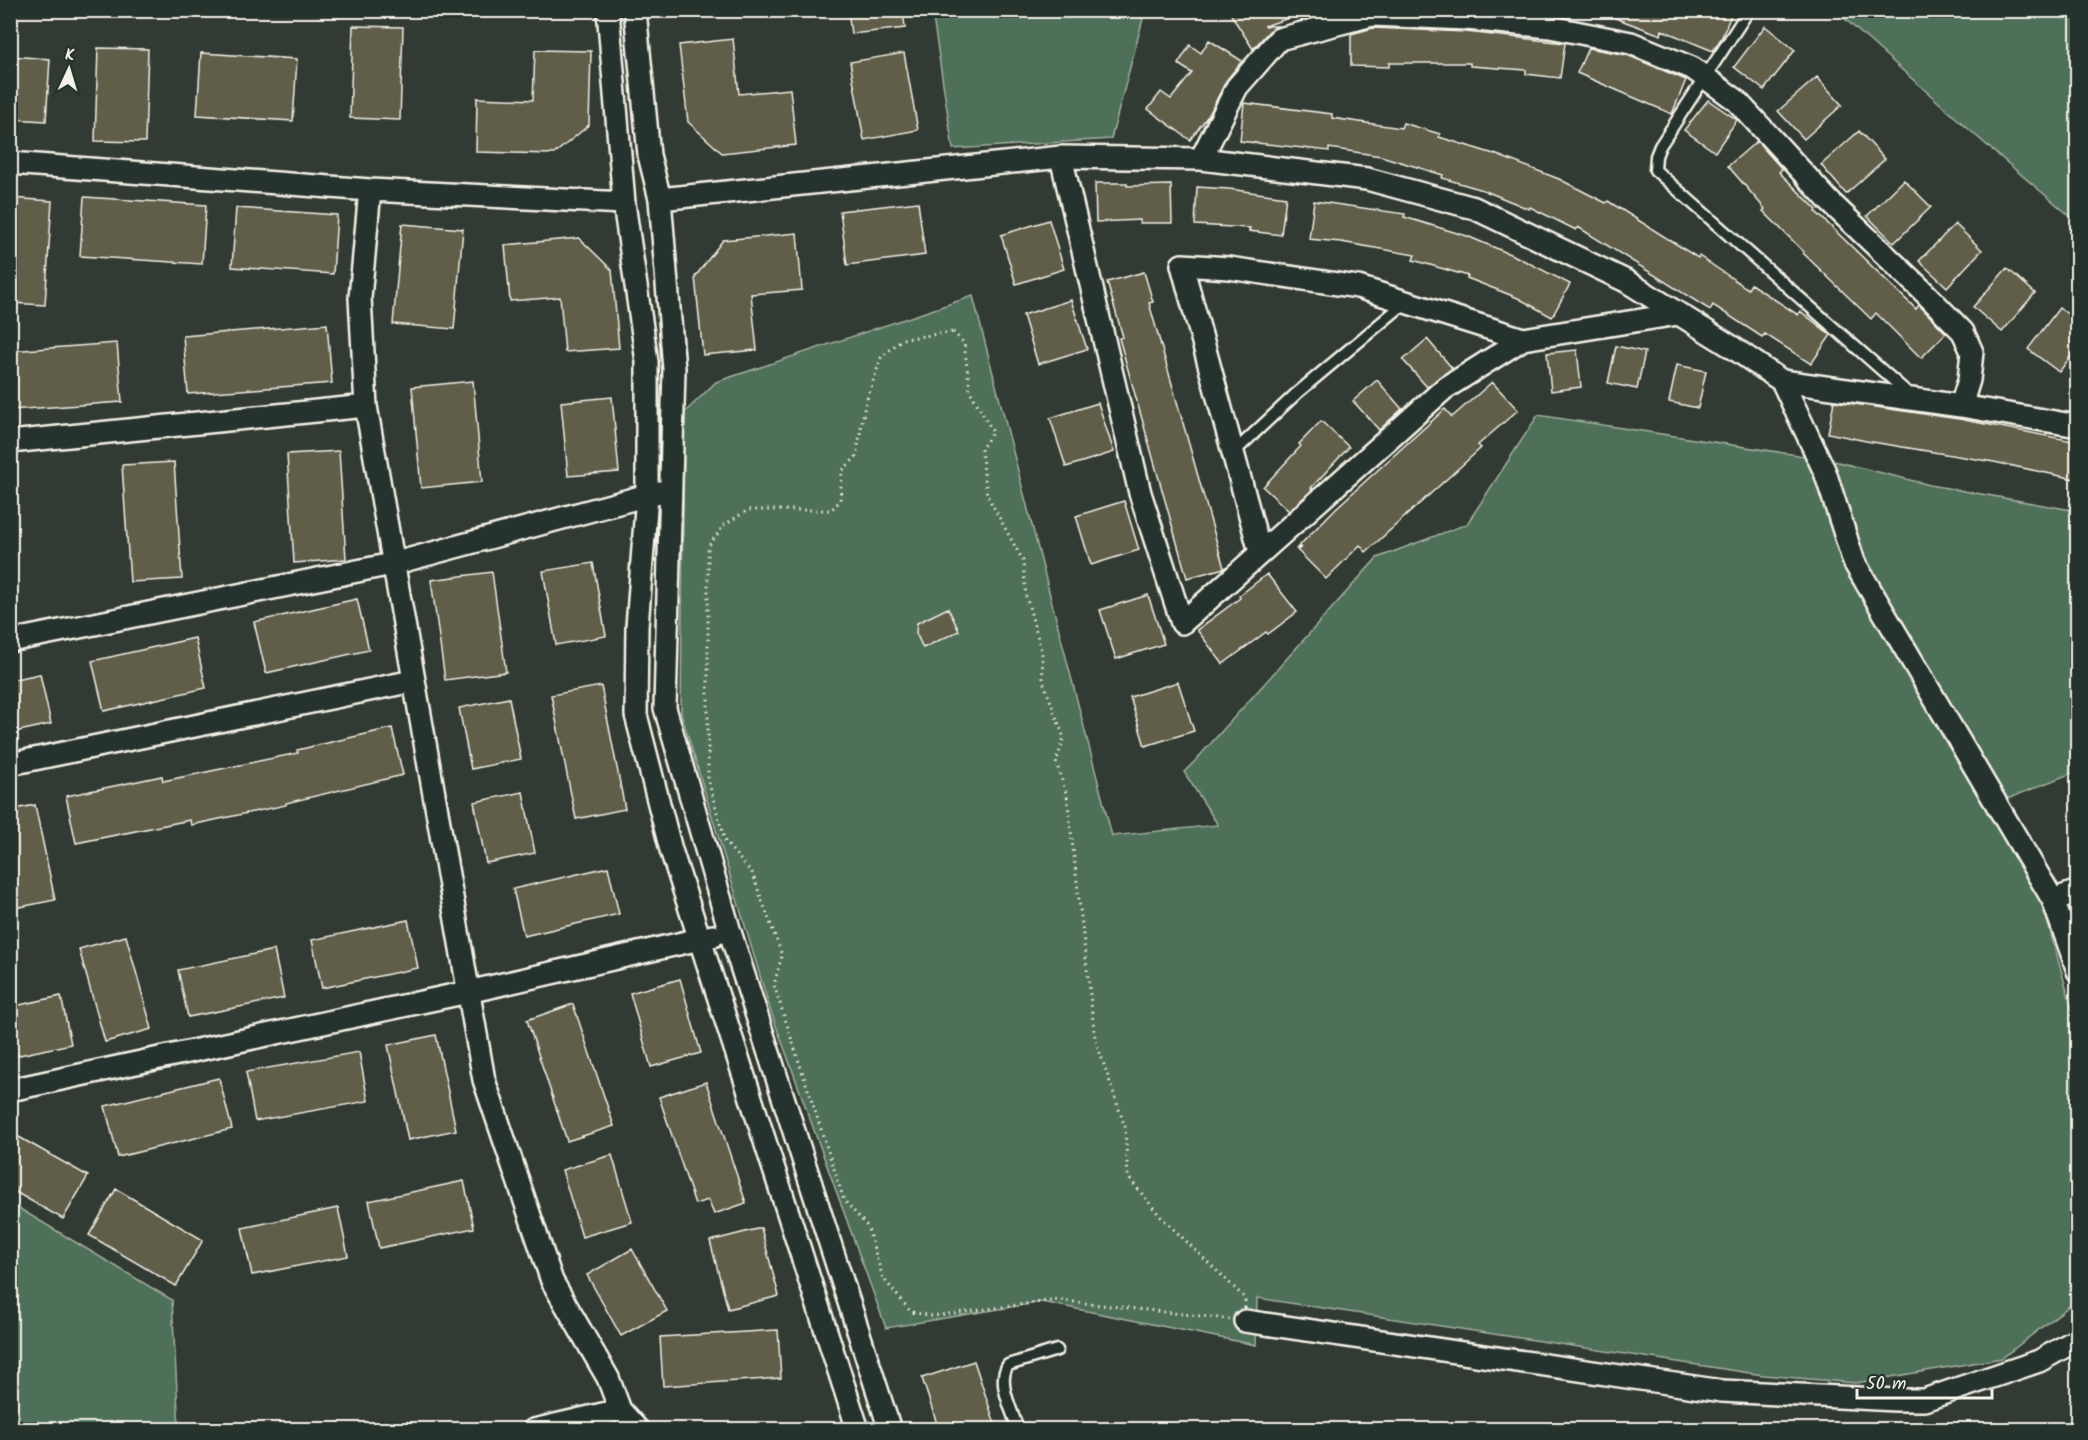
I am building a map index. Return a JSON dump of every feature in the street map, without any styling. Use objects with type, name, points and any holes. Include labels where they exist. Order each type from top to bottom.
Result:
[{"type":"street","points":[[608,10],[624,203],[647,362],[646,495],[637,627],[636,715],[671,850],[858,1430]]},
{"type":"street","points":[[635,10],[649,155],[660,200],[674,369],[665,708],[730,932],[889,1428],[862,1430]]},
{"type":"street","points":[[1201,159],[1237,87],[1279,39],[1372,15],[1467,19],[1550,27],[1631,43],[1692,69],[1736,100],[1830,202],[1963,332],[1972,352],[1969,380],[1961,406]]},
{"type":"street","points":[[660,200],[1060,157],[1201,159],[1366,179],[1474,208],[1626,281],[1782,381],[1961,406],[2078,426]]},
{"type":"street","points":[[1060,157],[1140,493],[1182,623],[1444,389],[1523,339],[1678,314]]},
{"type":"street","points":[[10,163],[370,190],[624,203]]},
{"type":"street","points":[[370,190],[360,298],[366,406],[484,1080],[552,1281],[608,1378],[620,1410],[638,1430]]},
{"type":"street","points":[[624,203],[628,213],[642,220],[656,214],[660,200]]},
{"type":"street","points":[[1260,552],[1182,265],[1229,268],[1358,287],[1523,339]]},
{"type":"street","points":[[1782,381],[1825,472],[1854,562],[1924,685],[2053,900],[2078,971]]},
{"type":"street","points":[[10,442],[366,406]]},
{"type":"street","points":[[10,641],[392,564],[671,489]]},
{"type":"street","points":[[10,764],[413,681]]},
{"type":"street","points":[[2053,900],[2078,891]]},
{"type":"street","points":[[10,1090],[468,992],[730,932]]},
{"type":"street","points":[[1245,1321],[1722,1391],[1896,1400],[1924,1400],[2039,1361],[2078,1339]]},
{"type":"street","points":[[534,1430],[620,1410]]},
{"type":"lane","points":[[1749,10],[1660,146],[1656,156],[1655,170],[1915,400]]},
{"type":"lane","points":[[1233,453],[1297,393],[1406,302]]},
{"type":"lane","points":[[1018,1430],[1004,1384],[1004,1372],[1008,1365],[1057,1350]]},
{"type":"path","points":[[953,332],[964,343],[969,392],[993,432],[981,449],[987,495],[1023,561],[1026,596],[1042,653],[1043,681],[1064,738],[1056,762],[1067,796],[1095,1038],[1125,1127],[1128,1177],[1161,1217],[1245,1299],[1245,1321],[1057,1300],[932,1316],[911,1312],[883,1278],[867,1226],[844,1200],[774,986],[782,955],[752,873],[725,842],[708,779],[708,547],[724,525],[748,510],[831,510],[840,501],[842,471],[856,457],[865,405],[881,358],[902,339],[953,332]]},
{"type":"green space","points":[[932,11],[1145,11],[1111,139],[953,149]]},
{"type":"green space","points":[[1836,11],[2077,11],[2077,222],[1991,149]]},
{"type":"green space","points":[[973,296],[1112,836],[1218,825],[1184,772],[1377,558],[1467,524],[1538,415],[1830,460],[1930,485],[2077,511],[2077,771],[1987,807],[2040,896],[2077,1026],[2077,1300],[2002,1358],[1856,1383],[1763,1375],[1257,1298],[1256,1345],[1042,1302],[886,1328],[770,1009],[681,713],[684,413],[716,382]]},
{"type":"green space","points":[[10,1203],[172,1300],[179,1429],[28,1429],[11,1416]]},
{"type":"building","points":[[848,10],[903,10],[905,28],[851,34]]},
{"type":"building","points":[[1228,10],[1302,10],[1302,14],[1264,26],[1278,26],[1269,31],[1253,49]]},
{"type":"building","points":[[1600,10],[1733,10],[1722,37],[1713,51],[1662,30],[1661,35],[1599,12]]},
{"type":"building","points":[[353,26],[403,27],[400,120],[350,118]]},
{"type":"building","points":[[1765,26],[1795,50],[1764,90],[1734,67]]},
{"type":"building","points":[[1373,28],[1466,32],[1565,43],[1560,78],[1526,74],[1526,70],[1470,66],[1470,63],[1389,63],[1389,67],[1351,66],[1351,34]]},
{"type":"building","points":[[733,39],[739,94],[790,89],[796,145],[722,153],[688,122],[679,45]]},
{"type":"building","points":[[1209,40],[1242,61],[1226,81],[1210,113],[1190,140],[1148,109],[1161,92],[1171,99],[1192,73],[1178,64],[1190,45],[1201,53]]},
{"type":"building","points":[[98,48],[148,49],[145,142],[95,141]]},
{"type":"building","points":[[1588,48],[1627,55],[1686,80],[1672,114],[1577,73]]},
{"type":"building","points":[[535,50],[591,51],[589,125],[554,154],[476,152],[477,98],[533,100]]},
{"type":"building","points":[[201,53],[297,59],[293,121],[197,115]]},
{"type":"building","points":[[904,53],[918,130],[864,140],[850,62]]},
{"type":"building","points":[[10,56],[50,59],[46,121],[10,119]]},
{"type":"building","points":[[1817,77],[1842,105],[1804,139],[1778,111]]},
{"type":"building","points":[[1708,100],[1737,120],[1715,152],[1684,130]]},
{"type":"building","points":[[1244,103],[1332,114],[1332,118],[1401,128],[1403,123],[1440,134],[1439,137],[1497,155],[1559,179],[1606,203],[1608,201],[1698,258],[1699,256],[1748,289],[1751,284],[1798,315],[1800,311],[1831,335],[1811,364],[1765,334],[1762,337],[1713,305],[1710,310],[1578,227],[1576,230],[1530,207],[1529,209],[1483,190],[1442,178],[1443,175],[1381,156],[1329,148],[1329,151],[1240,141]]},
{"type":"building","points":[[1859,131],[1885,159],[1846,194],[1821,165]]},
{"type":"building","points":[[1757,141],[1782,169],[1779,172],[1817,210],[1816,212],[1916,309],[1919,305],[1946,333],[1921,358],[1876,313],[1871,319],[1803,253],[1763,211],[1765,209],[1728,166]]},
{"type":"building","points":[[1904,180],[1931,207],[1894,243],[1867,216]]},
{"type":"building","points":[[1095,183],[1127,183],[1127,186],[1171,185],[1172,223],[1140,223],[1140,220],[1096,222]]},
{"type":"building","points":[[1197,187],[1286,197],[1281,235],[1249,231],[1250,228],[1195,225]]},
{"type":"building","points":[[84,197],[206,205],[202,264],[80,256]]},
{"type":"building","points":[[10,198],[52,201],[45,305],[10,303]]},
{"type":"building","points":[[1314,201],[1405,214],[1404,217],[1467,236],[1517,257],[1570,284],[1552,317],[1518,298],[1467,278],[1468,276],[1413,260],[1415,255],[1341,242],[1309,239]]},
{"type":"building","points":[[918,202],[925,255],[847,265],[840,211]]},
{"type":"building","points":[[236,208],[337,215],[333,274],[232,267]]},
{"type":"building","points":[[1049,220],[1064,269],[1016,284],[1001,235]]},
{"type":"building","points":[[402,224],[463,229],[454,329],[393,324]]},
{"type":"building","points":[[1955,224],[1982,250],[1947,287],[1919,261]]},
{"type":"building","points":[[797,233],[802,290],[751,294],[757,350],[703,355],[695,277],[723,240]]},
{"type":"building","points":[[579,238],[612,270],[619,348],[565,352],[560,297],[510,301],[505,245]]},
{"type":"building","points":[[2007,268],[2035,293],[2002,332],[1973,307]]},
{"type":"building","points":[[1144,272],[1153,302],[1149,303],[1224,568],[1187,578],[1119,338],[1123,337],[1107,282]]},
{"type":"building","points":[[1071,300],[1087,349],[1038,364],[1023,315]]},
{"type":"building","points":[[2059,308],[2078,321],[2078,347],[2059,372],[2028,349]]},
{"type":"building","points":[[327,324],[332,383],[188,394],[183,336]]},
{"type":"building","points":[[1427,339],[1452,368],[1427,387],[1403,360]]},
{"type":"building","points":[[117,343],[122,402],[10,410],[10,351]]},
{"type":"building","points":[[1616,346],[1645,352],[1637,389],[1608,383]]},
{"type":"building","points":[[1577,350],[1581,387],[1551,391],[1547,353]]},
{"type":"building","points":[[1677,365],[1706,371],[1698,408],[1669,402]]},
{"type":"building","points":[[1377,380],[1402,409],[1379,430],[1353,401]]},
{"type":"building","points":[[473,381],[482,482],[421,488],[412,387]]},
{"type":"building","points":[[1492,382],[1518,410],[1478,445],[1481,448],[1366,552],[1360,545],[1326,579],[1297,550],[1302,547],[1297,548],[1336,508],[1445,409],[1452,417]]},
{"type":"building","points":[[612,397],[619,472],[568,476],[561,402]]},
{"type":"building","points":[[1834,401],[1959,419],[2078,442],[2078,465],[2075,479],[1994,462],[1828,433]]},
{"type":"building","points":[[1098,403],[1114,452],[1066,467],[1050,418]]},
{"type":"building","points":[[1321,421],[1349,447],[1311,488],[1313,489],[1289,511],[1263,487]]},
{"type":"building","points":[[339,451],[346,559],[294,563],[287,454]]},
{"type":"building","points":[[174,462],[182,579],[130,582],[122,465]]},
{"type":"building","points":[[1124,501],[1139,550],[1091,565],[1076,516]]},
{"type":"building","points":[[593,563],[606,636],[556,645],[543,571]]},
{"type":"building","points":[[492,572],[506,672],[445,680],[431,580]]},
{"type":"building","points":[[1267,574],[1297,612],[1223,664],[1197,630],[1240,598],[1239,596]]},
{"type":"building","points":[[1148,595],[1164,644],[1116,659],[1100,610]]},
{"type":"building","points":[[357,599],[369,650],[266,673],[254,622]]},
{"type":"building","points":[[948,608],[959,631],[923,648],[916,633],[917,623]]},
{"type":"building","points":[[195,638],[206,688],[104,711],[92,661]]},
{"type":"building","points":[[40,674],[51,724],[10,733],[10,680]]},
{"type":"building","points":[[1178,682],[1194,731],[1145,746],[1130,697]]},
{"type":"building","points":[[601,686],[625,809],[576,819],[551,695]]},
{"type":"building","points":[[509,698],[521,759],[471,769],[459,708]]},
{"type":"building","points":[[392,728],[403,775],[286,803],[286,805],[191,825],[190,820],[76,843],[66,796],[162,776],[163,781],[298,753],[297,750]]},
{"type":"building","points":[[523,792],[535,853],[486,863],[474,802]]},
{"type":"building","points":[[35,805],[55,900],[10,909],[10,810]]},
{"type":"building","points":[[608,867],[619,914],[524,936],[513,889]]},
{"type":"building","points":[[408,920],[418,968],[322,988],[312,940]]},
{"type":"building","points":[[126,936],[152,1029],[105,1042],[79,949]]},
{"type":"building","points":[[274,950],[284,998],[188,1017],[178,970]]},
{"type":"building","points":[[680,979],[701,1053],[651,1067],[630,993]]},
{"type":"building","points":[[61,996],[71,1044],[10,1057],[10,1007]]},
{"type":"building","points":[[573,1004],[614,1126],[567,1141],[527,1020]]},
{"type":"building","points":[[436,1035],[456,1130],[408,1140],[388,1045]]},
{"type":"building","points":[[359,1052],[368,1101],[255,1121],[246,1072]]},
{"type":"building","points":[[219,1078],[232,1129],[118,1157],[105,1106]]},
{"type":"building","points":[[706,1082],[746,1203],[714,1214],[708,1200],[695,1204],[659,1097]]},
{"type":"building","points":[[10,1132],[88,1176],[63,1219],[10,1189]]},
{"type":"building","points":[[612,1155],[632,1222],[582,1237],[562,1170]]},
{"type":"building","points":[[464,1181],[474,1228],[379,1248],[369,1201]]},
{"type":"building","points":[[116,1189],[203,1240],[176,1286],[89,1235]]},
{"type":"building","points":[[338,1208],[348,1256],[252,1275],[242,1228]]},
{"type":"building","points":[[761,1228],[779,1296],[728,1309],[710,1241]]},
{"type":"building","points":[[632,1249],[667,1311],[621,1336],[587,1275]]},
{"type":"building","points":[[778,1330],[781,1378],[663,1386],[660,1337]]},
{"type":"building","points":[[974,1361],[997,1430],[939,1430],[922,1378]]}]
